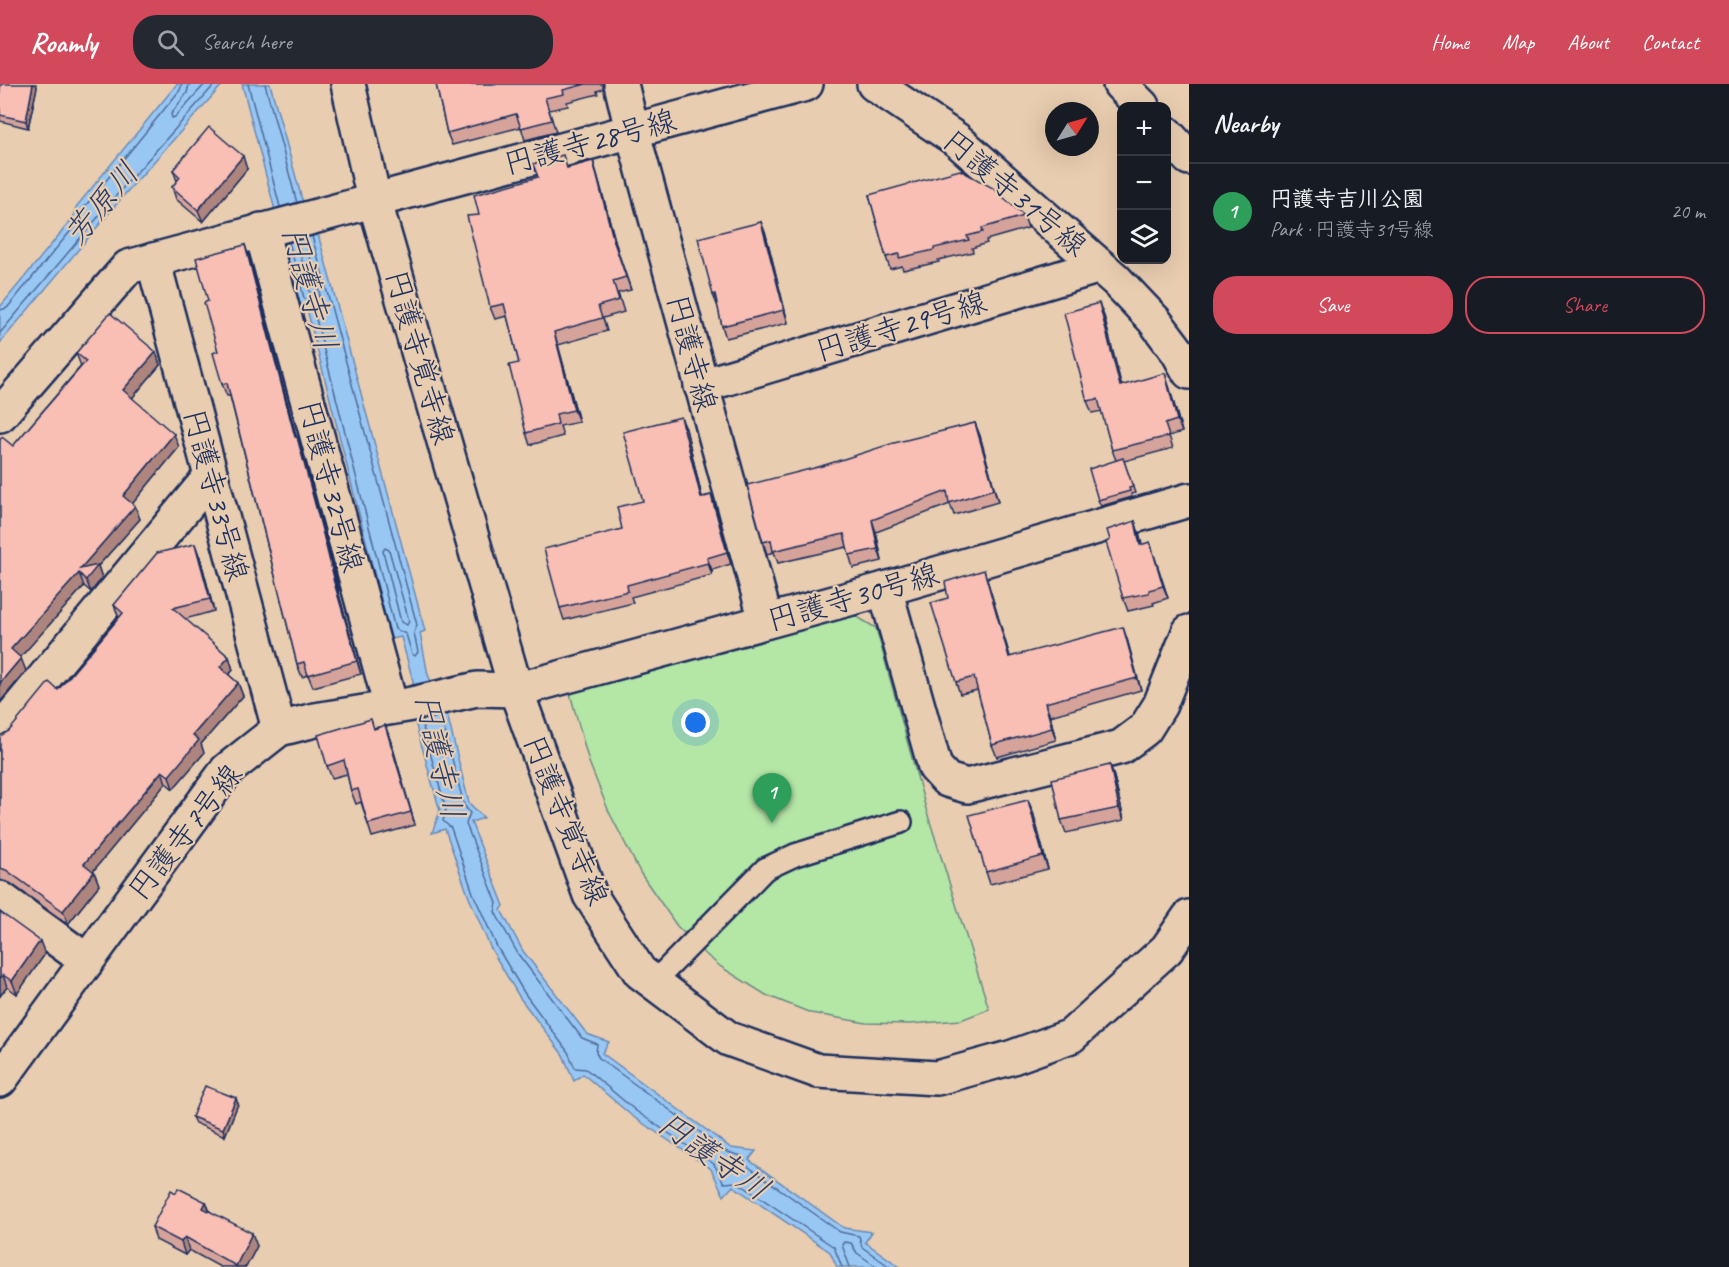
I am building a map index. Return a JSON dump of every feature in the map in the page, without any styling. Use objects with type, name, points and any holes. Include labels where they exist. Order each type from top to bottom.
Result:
[{"type":"street","name":"円護寺覚寺線","points":[[348,84],[374,199],[516,690],[590,895],[640,972],[729,1040],[818,1071],[937,1078],[1010,1058],[1071,1036],[1167,949],[1189,918]]},
{"type":"street","name":"円護寺線","points":[[621,84],[766,621]]},
{"type":"street","name":"円護寺28号線","points":[[0,415],[128,267],[806,84]]},
{"type":"street","name":"円護寺31号線","points":[[874,84],[957,140],[1116,280],[1154,320],[1178,352],[1189,372]]},
{"type":"street","points":[[1120,84],[1138,102]]},
{"type":"street","points":[[1171,138],[1189,158]]},
{"type":"street","name":"円護寺32号線","points":[[261,230],[399,706]]},
{"type":"street","name":"円護寺33号線","points":[[153,260],[279,729]]},
{"type":"street","name":"円護寺29号線","points":[[701,386],[1100,266]]},
{"type":"street","points":[[0,731],[211,476]]},
{"type":"street","name":"円護寺30号線","points":[[516,690],[885,589],[1189,500]]},
{"type":"street","points":[[885,589],[935,767],[947,780],[967,786],[1121,747],[1145,729],[1160,705],[1189,632]]},
{"type":"street","name":"円護寺7号線","points":[[0,1080],[227,770],[279,729],[477,689],[516,690]]},
{"type":"street","points":[[0,898],[87,961]]},
{"type":"lane","points":[[654,982],[765,869],[795,855],[901,822]]},
{"type":"green space","points":[[847,611],[876,628],[926,809],[989,1009],[961,1020],[910,1024],[866,1023],[811,1013],[766,995],[721,967],[677,926],[641,874],[609,812],[589,762],[568,686]]},
{"type":"water","name":"芳原川","points":[[177,84],[223,84],[125,194],[0,343],[0,307],[73,218],[76,207]]},
{"type":"water","name":"円護寺川","points":[[242,84],[270,84],[303,203],[318,234],[425,631],[420,633],[428,675],[447,714],[469,803],[484,818],[471,822],[504,906],[501,910],[523,951],[587,1034],[609,1042],[602,1053],[731,1148],[756,1151],[749,1160],[844,1228],[872,1232],[865,1242],[900,1267],[837,1267],[830,1252],[733,1186],[724,1196],[711,1169],[632,1116],[583,1074],[574,1081],[563,1055],[520,998],[491,949],[468,895],[445,829],[432,833],[440,811],[415,722],[413,681],[401,637],[391,639],[307,309],[299,302]]},
{"type":"building","points":[[1,84],[33,84],[26,121],[0,115]]},
{"type":"building","points":[[436,84],[586,84],[563,90],[564,94],[545,98],[552,120],[521,128],[516,114],[447,133]]},
{"type":"building","points":[[209,127],[243,156],[198,210],[172,187],[180,177],[173,170]]},
{"type":"building","points":[[563,155],[567,168],[593,161],[614,242],[626,277],[613,281],[619,300],[598,306],[602,318],[554,332],[574,410],[556,414],[558,424],[526,433],[509,365],[519,363],[504,304],[490,307],[467,216],[479,215],[474,195],[538,177],[533,164]]},
{"type":"building","points":[[960,170],[993,188],[1024,216],[982,228],[983,232],[967,236],[969,240],[899,258],[899,254],[886,257],[869,195]]},
{"type":"building","points":[[761,222],[784,310],[722,326],[698,238]]},
{"type":"building","points":[[245,245],[295,437],[297,437],[322,530],[333,579],[357,661],[308,675],[304,662],[297,664],[227,383],[222,384],[213,353],[218,351],[204,303],[208,301],[196,258]]},
{"type":"building","points":[[1099,303],[1120,386],[1165,373],[1177,420],[1165,424],[1169,436],[1112,450],[1098,399],[1087,401],[1064,313]]},
{"type":"building","points":[[110,313],[156,352],[123,390],[174,434],[123,496],[135,506],[80,569],[98,565],[86,580],[79,573],[11,649],[21,658],[0,683],[0,440],[2,437],[13,446],[86,361],[76,353]]},
{"type":"building","points":[[681,417],[701,498],[711,495],[727,552],[707,558],[708,563],[627,585],[628,591],[560,608],[544,549],[622,529],[617,507],[643,501],[623,432]]},
{"type":"building","points":[[975,423],[994,489],[949,503],[947,491],[872,520],[878,549],[849,555],[844,534],[773,551],[771,540],[763,542],[747,485],[822,466],[894,443]]},
{"type":"building","points":[[1123,458],[1133,487],[1129,488],[1130,491],[1098,500],[1089,469]]},
{"type":"building","points":[[1135,521],[1140,545],[1150,542],[1163,586],[1149,590],[1149,593],[1123,598],[1106,542],[1110,540],[1107,530]]},
{"type":"building","points":[[195,544],[210,599],[173,608],[229,657],[220,667],[238,683],[193,735],[199,740],[169,776],[162,771],[84,864],[94,872],[63,911],[0,868],[0,736],[9,731],[49,682],[58,690],[123,613],[114,605],[157,553]]},
{"type":"building","points":[[984,570],[1009,657],[1123,627],[1137,678],[1045,703],[1052,728],[992,745],[974,677],[956,682],[931,603],[948,598],[945,582]]},
{"type":"building","points":[[371,719],[374,729],[385,725],[411,812],[368,824],[358,789],[351,791],[344,760],[327,766],[318,735]]},
{"type":"building","points":[[1110,765],[1119,808],[1061,820],[1052,779]]},
{"type":"building","points":[[1028,800],[1043,856],[986,872],[969,815]]},
{"type":"building","points":[[0,912],[40,941],[12,981],[3,975],[0,978]]},
{"type":"building","points":[[205,1086],[236,1098],[223,1129],[192,1117]]},
{"type":"building","points":[[178,1188],[206,1202],[203,1208],[252,1233],[236,1266],[185,1237],[181,1242],[152,1227],[171,1190],[176,1193]]},
{"type":"place","name":"円護寺吉川公園","points":[[772,823]]}]
